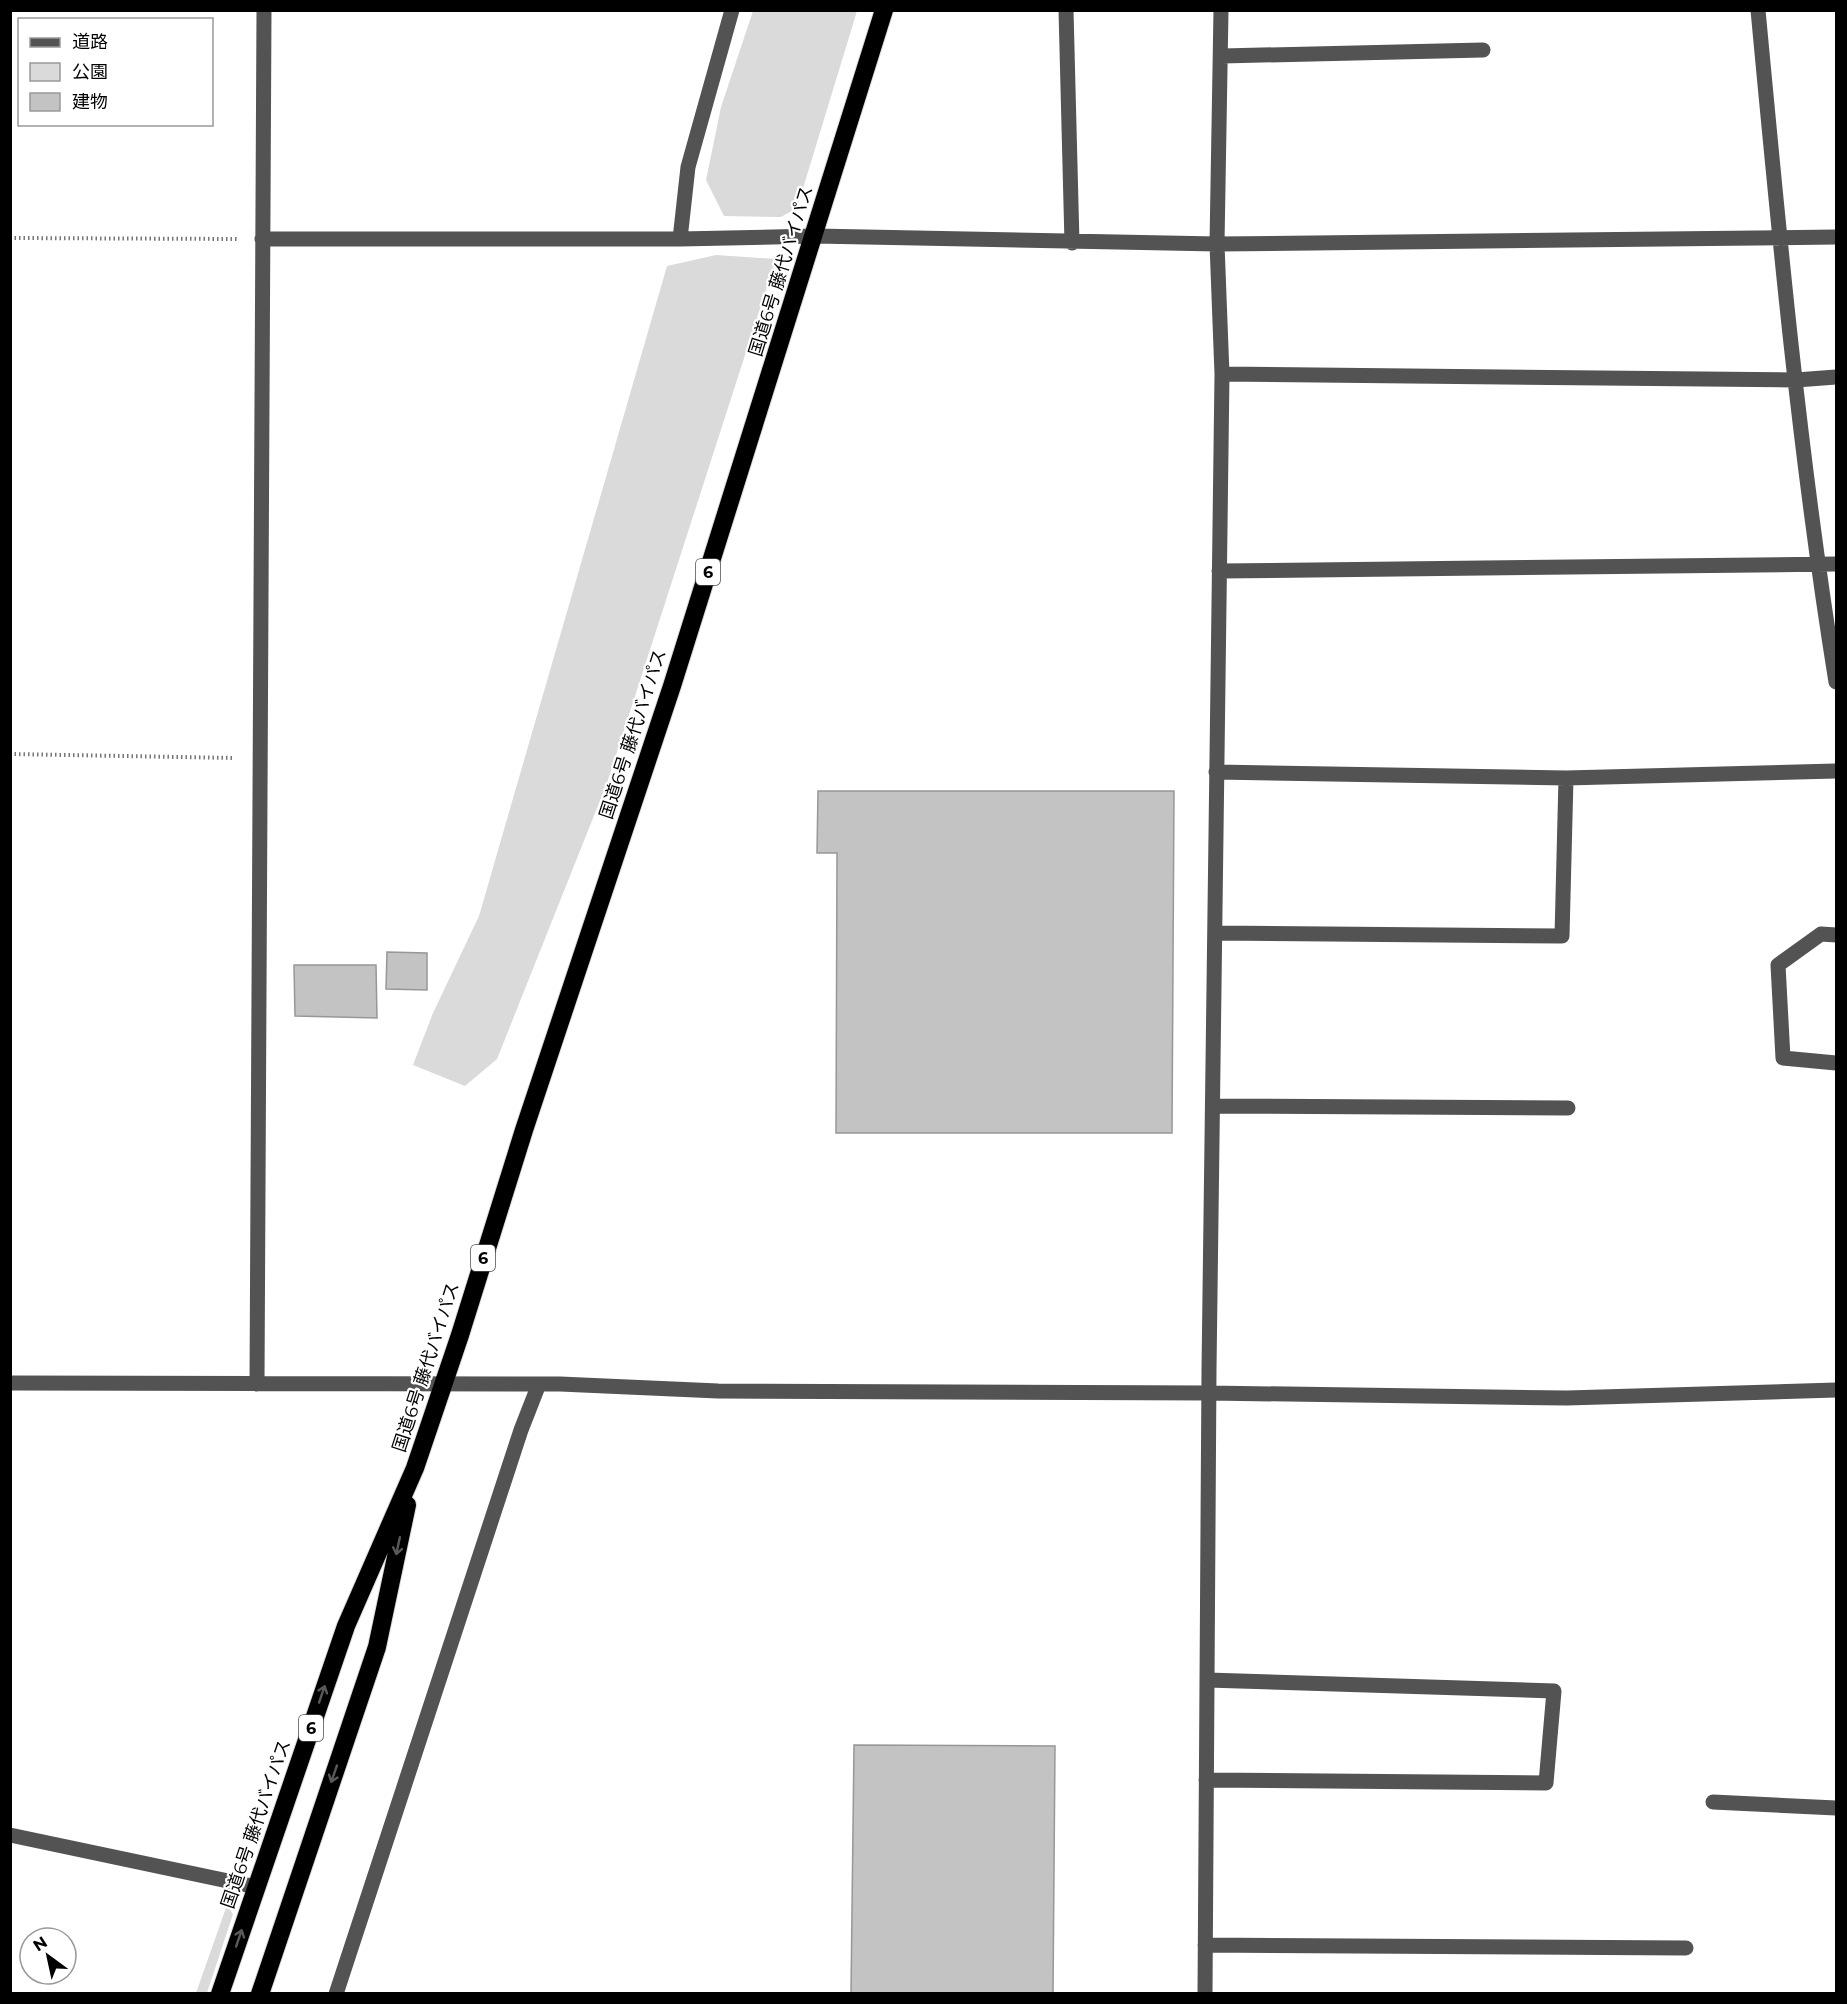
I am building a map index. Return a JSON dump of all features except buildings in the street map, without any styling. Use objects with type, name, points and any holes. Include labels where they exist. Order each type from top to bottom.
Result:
[{"type":"highway","name":"国道6号 藤代バイパス","points":[[220,1994],[346,1626],[415,1468],[672,686],[884,10]]},
{"type":"highway","name":"国道6号 藤代バイパス","points":[[260,1994],[377,1647],[415,1468]]},
{"type":"street","points":[[256,1384],[264,10]]},
{"type":"street","points":[[680,239],[688,166],[732,10]]},
{"type":"street","points":[[1066,10],[1072,243]]},
{"type":"street","points":[[1205,1994],[1209,1393],[1222,374],[1217,244],[1221,10]]},
{"type":"street","points":[[1758,10],[1780,239],[1817,565],[1836,682]]},
{"type":"street","points":[[1222,56],[1483,51]]},
{"type":"street","points":[[262,239],[680,239],[815,236],[1072,243],[1217,244],[1836,237]]},
{"type":"street","points":[[1222,374],[1796,380],[1836,377]]},
{"type":"street","points":[[1219,571],[1836,564]]},
{"type":"street","points":[[1216,772],[1566,778],[1836,771]]},
{"type":"street","points":[[1216,933],[1562,936],[1566,778]]},
{"type":"street","points":[[1836,935],[1821,934],[1778,965],[1783,1058],[1836,1064]]},
{"type":"street","points":[[1213,1106],[1568,1108]]},
{"type":"street","points":[[10,1383],[442,1386],[539,1384],[718,1391],[1209,1393],[1568,1398],[1836,1390]]},
{"type":"street","points":[[336,1994],[521,1430],[539,1384]]},
{"type":"street","points":[[1206,1780],[1546,1783],[1554,1691],[1207,1680]]},
{"type":"street","points":[[1713,1802],[1836,1808]]},
{"type":"street","points":[[10,1835],[256,1887]]},
{"type":"street","points":[[1205,1945],[1686,1948]]},
{"type":"path","points":[[10,238],[262,239]]},
{"type":"path","points":[[10,754],[260,758]]},
{"type":"green space","points":[[753,11],[857,11],[797,208],[781,217],[724,216],[706,180],[721,107]]},
{"type":"green space","points":[[716,255],[776,259],[607,783],[497,1059],[465,1086],[413,1065],[433,1013],[479,916],[667,266]]},
{"type":"green space","points":[[227,1905],[233,1914],[207,1993],[196,1993]]}]
